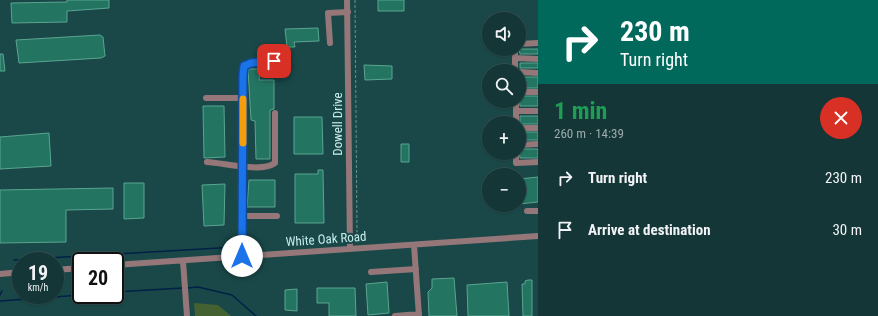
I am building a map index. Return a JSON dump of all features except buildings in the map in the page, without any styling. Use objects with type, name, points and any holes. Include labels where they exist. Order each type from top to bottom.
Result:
[{"type":"street","name":"Dowell Drive","points":[[348,0],[350,248]]},
{"type":"street","points":[[330,43],[328,12],[348,12]]},
{"type":"street","points":[[526,44],[538,44]]},
{"type":"street","points":[[515,64],[515,58],[538,59]]},
{"type":"street","points":[[242,256],[244,66],[251,63],[274,61]]},
{"type":"street","points":[[526,72],[538,72]]},
{"type":"street","points":[[526,92],[538,92]]},
{"type":"street","points":[[206,98],[243,98]]},
{"type":"street","points":[[516,116],[516,111],[538,110]]},
{"type":"street","points":[[207,162],[224,163],[243,167],[270,167],[275,164],[275,113]]},
{"type":"street","points":[[526,128],[538,128]]},
{"type":"street","points":[[526,145],[538,144]]},
{"type":"street","points":[[516,160],[516,163],[538,162]]},
{"type":"street","points":[[528,211],[538,211]]},
{"type":"street","points":[[242,216],[277,216]]},
{"type":"street","name":"White Oak Road","points":[[124,264],[538,236]]},
{"type":"street","points":[[395,316],[419,315],[414,245]]},
{"type":"street","points":[[183,261],[187,316]]},
{"type":"street","points":[[371,272],[416,269]]},
{"type":"street","points":[[0,274],[12,273]]},
{"type":"path","points":[[355,0],[356,233]]},
{"type":"green space","points":[[194,303],[218,305],[231,316],[195,316]]},
{"type":"waterway","points":[[64,257],[236,247]]},
{"type":"waterway","points":[[187,288],[198,287],[232,295],[256,316]]},
{"type":"waterway","points":[[124,291],[183,288]]},
{"type":"waterway","points":[[0,295],[2,291]]},
{"type":"waterway","points":[[0,301],[72,296]]},
{"type":"slow traffic","points":[[243,99],[243,143]]},
{"type":"route","points":[[242,256],[244,66],[251,63],[274,61]]}]
